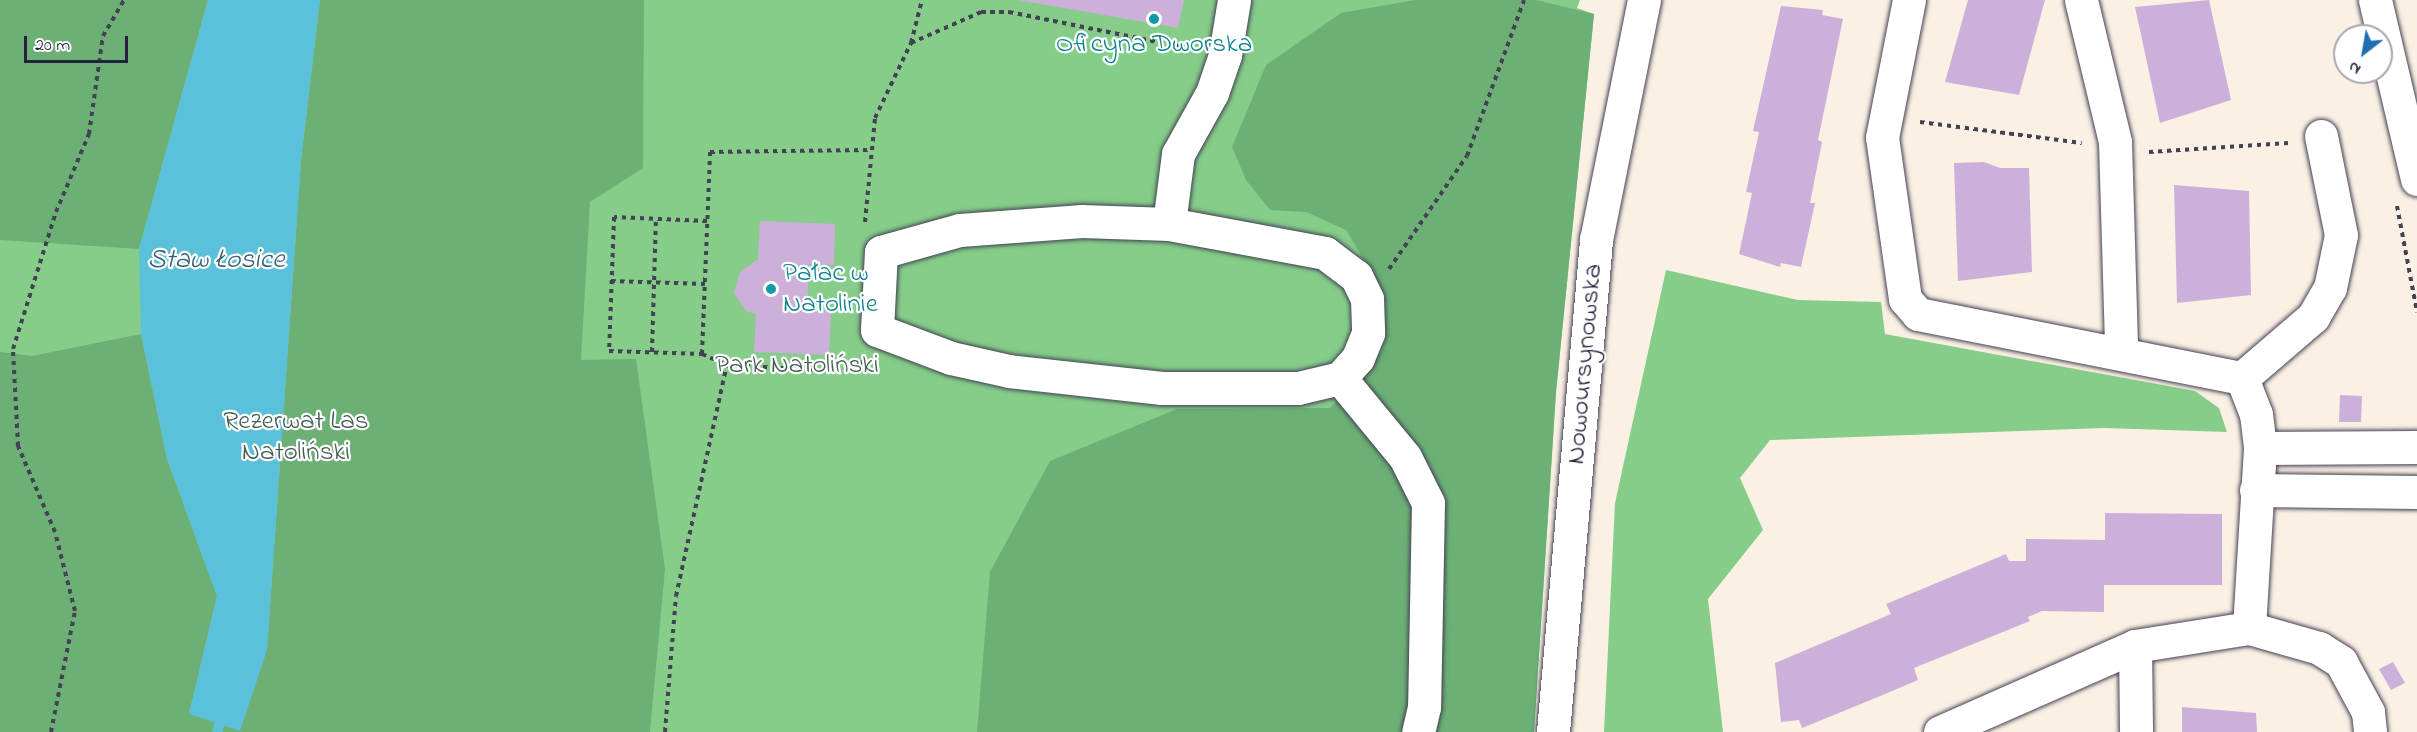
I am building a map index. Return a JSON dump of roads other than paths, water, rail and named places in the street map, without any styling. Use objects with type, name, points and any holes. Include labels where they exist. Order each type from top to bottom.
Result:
[{"type":"street","points":[[1169,224],[1178,154],[1212,93],[1225,55],[1234,0]]},
{"type":"street","name":"Nowoursynowska","points":[[1553,732],[1596,240],[1644,0]]},
{"type":"street","points":[[1909,0],[1882,137],[1904,289],[1918,314],[2121,350],[2242,378]]},
{"type":"street","points":[[2081,0],[2116,148],[2121,350]]},
{"type":"street","points":[[2375,0],[2417,179]]},
{"type":"street","points":[[2242,378],[2313,317],[2330,288],[2341,235],[2309,140]]},
{"type":"street","points":[[1018,223],[1169,224],[1325,253],[1356,276],[1368,299],[1368,333],[1340,378],[1298,388],[1245,389],[1083,381],[951,358],[877,330],[881,252],[960,230],[1018,223]]},
{"type":"street","points":[[1340,378],[1405,456],[1428,503],[1424,707],[1418,732]]},
{"type":"street","points":[[2242,378],[2256,414],[2260,448],[2249,628]]},
{"type":"street","points":[[2260,448],[2417,447]]},
{"type":"street","points":[[2256,490],[2417,492]]},
{"type":"street","points":[[1942,732],[2134,646],[2249,628],[2319,648],[2341,662],[2368,712],[2370,732]]},
{"type":"street","points":[[2134,646],[2136,732]]},
{"type":"water","name":"Staw Łosice","points":[[208,0],[320,0],[301,160],[267,650],[240,731],[189,714],[217,596],[167,459],[141,334],[139,249]]},
{"type":"waterway","points":[[217,732],[224,711]]},
{"type":"place","name":"Oficyna Dworska","points":[[1154,19]]},
{"type":"place","name":"Pałac w Natolinie","points":[[771,289]]},
{"type":"park label","name":"Park Natoliński","points":[[797,366]]},
{"type":"park label","name":"Rezerwat Las Natoliński","points":[[296,436]]}]
